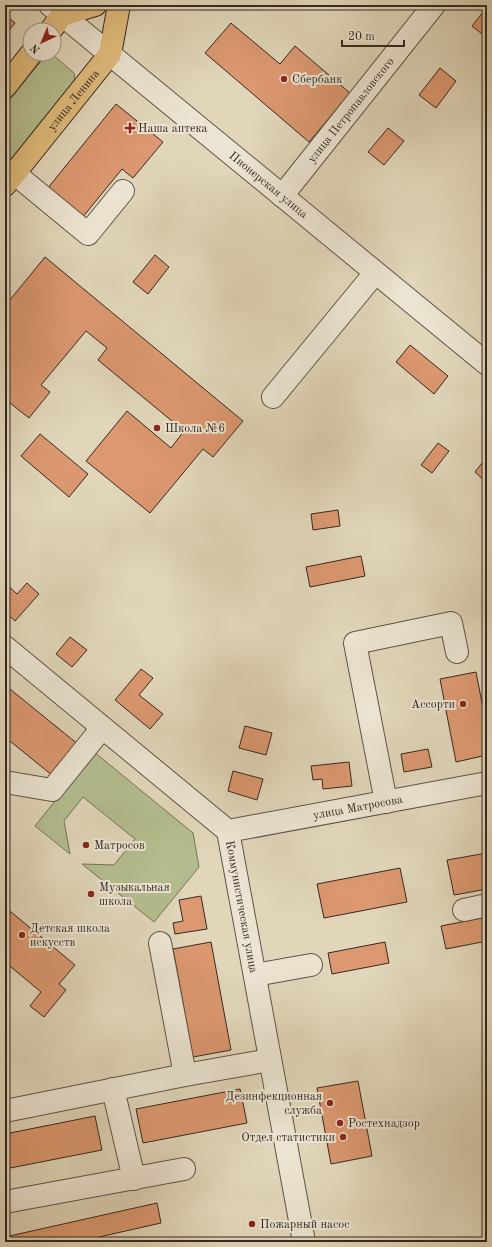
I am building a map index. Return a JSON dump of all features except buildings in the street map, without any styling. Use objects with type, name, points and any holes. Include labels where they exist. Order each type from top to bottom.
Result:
[{"type":"main road","points":[[54,17],[95,5]]},
{"type":"main road","name":"улица Ленина","points":[[10,179],[110,54],[119,5]]},
{"type":"main road","points":[[5,86],[24,62]]},
{"type":"street","name":"улица Петропавловского","points":[[282,196],[434,5]]},
{"type":"street","name":"Пионерская улица","points":[[54,17],[110,54],[487,364]]},
{"type":"street","points":[[10,179],[88,234],[122,192]]},
{"type":"street","points":[[272,396],[375,273]]},
{"type":"street","points":[[386,802],[355,643],[452,623],[457,652]]},
{"type":"street","name":"Коммунистическая улица","points":[[5,647],[228,831],[304,1242]]},
{"type":"street","points":[[5,782],[52,790],[102,728]]},
{"type":"street","name":"улица Матросова","points":[[228,831],[487,783]]},
{"type":"street","points":[[464,910],[487,905]]},
{"type":"street","points":[[160,943],[185,1075]]},
{"type":"street","points":[[255,975],[311,965]]},
{"type":"street","points":[[5,1111],[185,1075],[270,1060]]},
{"type":"street","points":[[113,1090],[134,1179]]},
{"type":"street","points":[[5,1202],[184,1169]]},
{"type":"green space","points":[[40,62],[61,62],[74,73],[75,82],[5,168],[5,105]]},
{"type":"green space","points":[[94,752],[193,833],[199,867],[154,922],[82,864],[114,865],[135,839],[83,797],[64,821],[70,854],[35,826]]},
{"type":"place","name":"Сбербанк","points":[[284,79]]},
{"type":"place","name":"Наша аптека","points":[[130,128]]},
{"type":"place","name":"Школа №6","points":[[157,428]]},
{"type":"place","name":"Ассорти","points":[[463,704]]},
{"type":"place","name":"Матросов","points":[[86,845]]},
{"type":"place","name":"Музыкальная школа","points":[[91,894]]},
{"type":"place","name":"Детская школа искусств","points":[[22,935]]},
{"type":"place","name":"Дезинфекционная служба","points":[[330,1103]]},
{"type":"place","name":"Ростехнадзор","points":[[340,1123]]},
{"type":"place","name":"Отдел статистики","points":[[343,1137]]},
{"type":"place","name":"Пожарный насос","points":[[252,1224]]}]
